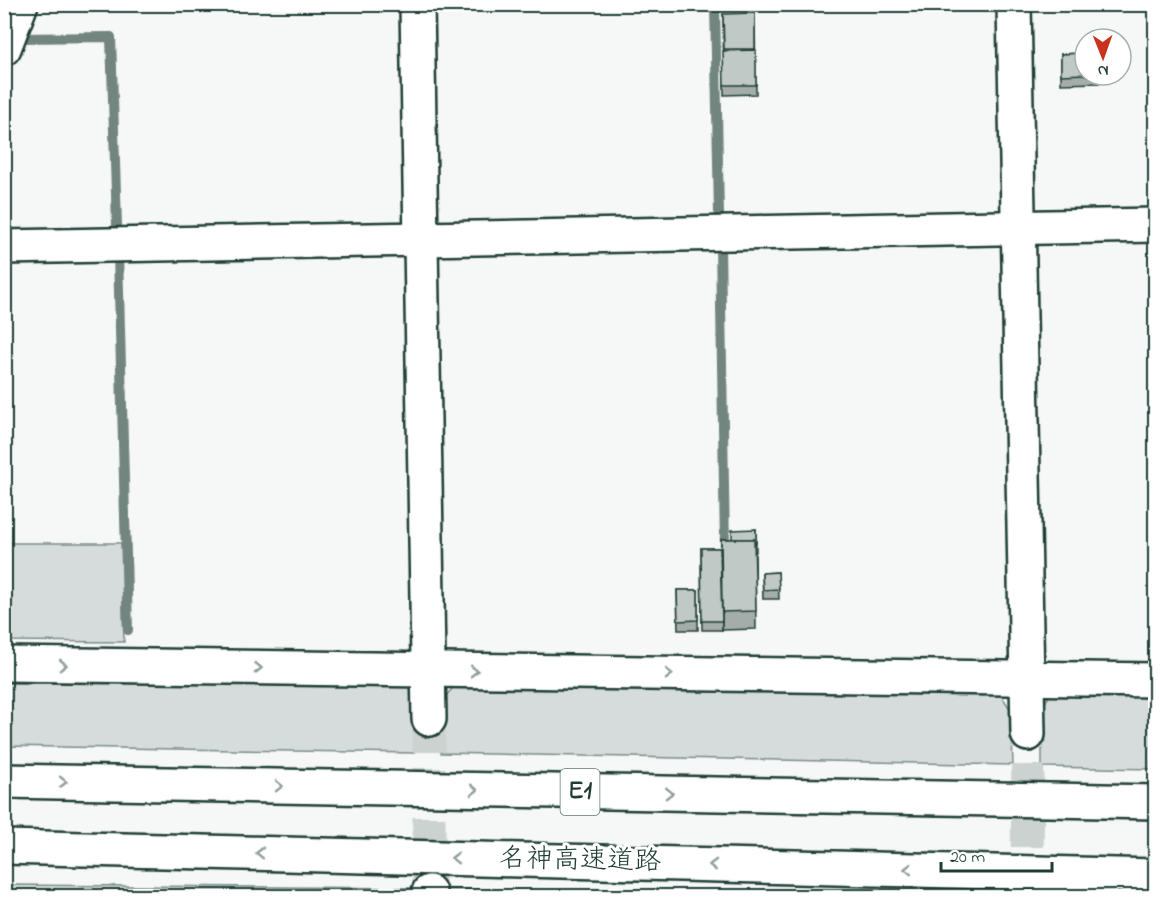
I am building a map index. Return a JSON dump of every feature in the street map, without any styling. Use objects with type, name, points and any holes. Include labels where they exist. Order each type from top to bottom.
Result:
[{"type":"main road","points":[[4,48],[21,4]]},
{"type":"main road","points":[[417,4],[429,719]]},
{"type":"main road","points":[[1014,4],[1028,734]]},
{"type":"main road","points":[[4,247],[1155,225]]},
{"type":"main road","points":[[4,664],[1155,680]]},
{"type":"main road","name":"E1","points":[[4,781],[1155,802]]},
{"type":"main road","name":"名神高速道路","points":[[4,847],[1155,876]]},
{"type":"shaded area","points":[[5,543],[121,543],[124,642],[5,641]]},
{"type":"shaded area","points":[[5,683],[406,685],[414,693],[414,753],[5,746]]},
{"type":"shaded area","points":[[453,688],[1001,695],[1011,710],[1013,765],[441,753],[442,700]]},
{"type":"shaded area","points":[[1049,696],[1155,697],[1155,769],[1042,767],[1042,708]]},
{"type":"shaded area","points":[[5,885],[415,888],[415,896],[5,896]]},
{"type":"shaded area","points":[[444,889],[786,896],[444,896]]},
{"type":"building","points":[[755,13],[755,49],[724,49],[723,14]]},
{"type":"building","points":[[756,50],[756,85],[724,85],[723,51]]},
{"type":"building","points":[[1061,54],[1073,54],[1073,74],[1061,75]]},
{"type":"building","points":[[756,529],[756,543],[754,539],[732,539],[732,530]]},
{"type":"building","points":[[721,539],[754,539],[756,611],[722,612]]},
{"type":"building","points":[[701,548],[720,548],[722,621],[702,621]]},
{"type":"building","points":[[778,572],[779,589],[763,590],[762,573]]},
{"type":"building","points":[[677,590],[698,590],[698,620],[678,621]]},
{"type":"waterway","points":[[715,4],[719,216]]},
{"type":"waterway","points":[[17,38],[111,37],[117,225]]},
{"type":"waterway","points":[[720,245],[725,547]]},
{"type":"waterway","points":[[118,254],[128,630]]},
{"type":"tunnel","points":[[429,719],[429,887]]},
{"type":"tunnel","points":[[1027,896],[1028,734]]}]
